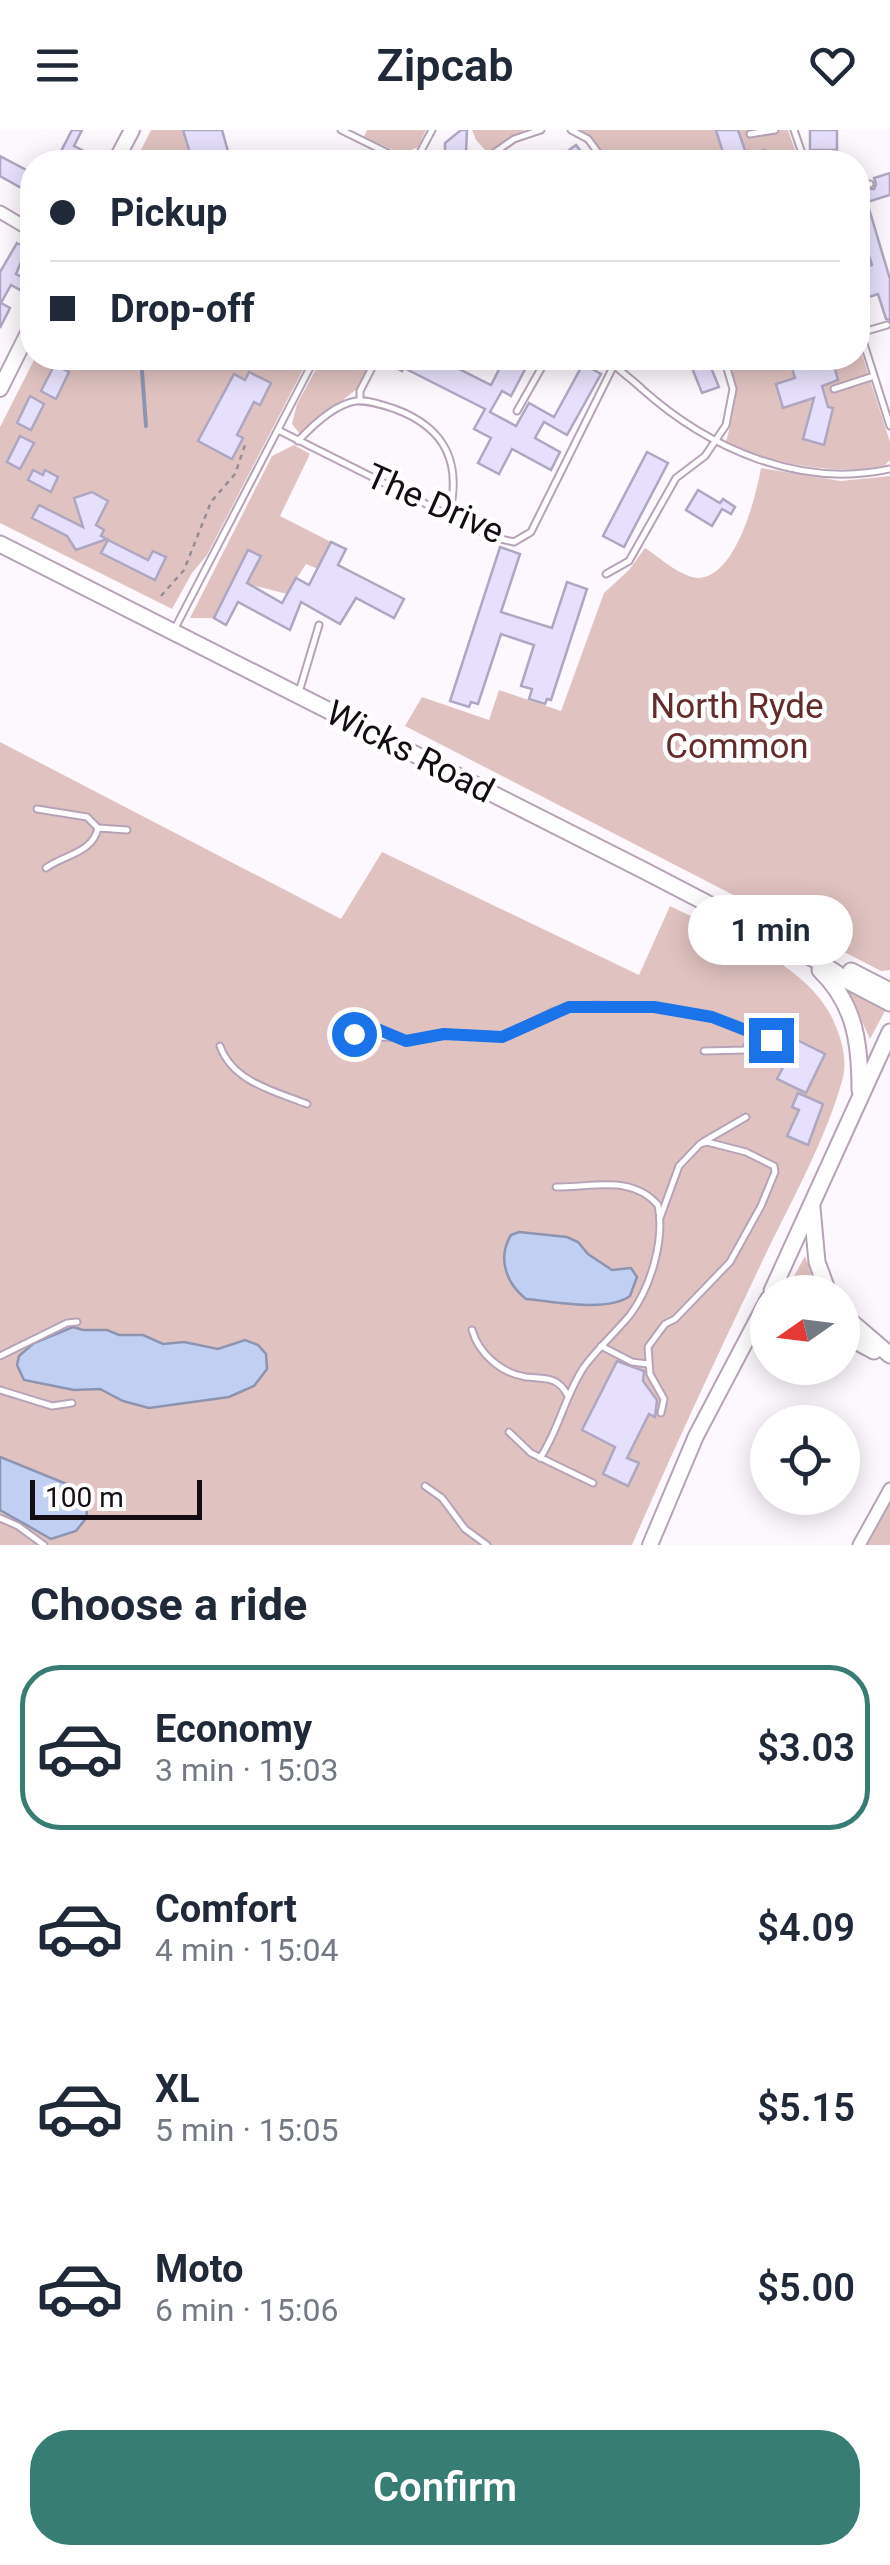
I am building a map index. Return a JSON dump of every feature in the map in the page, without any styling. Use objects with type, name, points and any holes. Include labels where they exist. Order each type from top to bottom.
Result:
[{"type":"main road","name":"Wicks Road","points":[[0,544],[803,953],[890,1003]]},
{"type":"main road","points":[[803,953],[831,981],[850,1013],[858,1039],[860,1098]]},
{"type":"main road","name":"Wicks Road","points":[[818,961],[890,991]]},
{"type":"main road","points":[[779,1275],[890,1032]]},
{"type":"main road","points":[[812,1204],[823,1275]]},
{"type":"main road","points":[[860,1332],[890,1357]]},
{"type":"main road","points":[[860,1343],[890,1357]]},
{"type":"street","points":[[0,388],[20,349]]},
{"type":"street","points":[[650,1545],[696,1436],[750,1333]]},
{"type":"street","points":[[859,1545],[890,1489]]},
{"type":"lane","points":[[342,130],[382,150]]},
{"type":"lane","points":[[498,150],[514,139],[541,130]]},
{"type":"lane","points":[[571,130],[588,139],[596,150]]},
{"type":"lane","points":[[750,134],[775,130]]},
{"type":"lane","points":[[870,327],[887,325]]},
{"type":"lane","points":[[870,364],[890,426]]},
{"type":"lane","points":[[172,632],[309,370]]},
{"type":"lane","points":[[360,400],[360,391],[371,370]]},
{"type":"lane","points":[[518,411],[540,370]]},
{"type":"lane","name":"The Drive","points":[[280,431],[492,537],[514,542],[531,532],[612,370]]},
{"type":"lane","points":[[619,370],[715,442],[772,464],[812,472],[890,469]]},
{"type":"lane","points":[[606,574],[629,561],[676,478],[704,456],[726,424],[732,406],[728,370]]},
{"type":"lane","points":[[834,389],[874,376]]},
{"type":"lane","points":[[298,441],[346,404],[360,400],[407,414],[436,432],[446,448],[454,486],[448,516]]},
{"type":"lane","points":[[297,695],[319,625]]},
{"type":"lane","points":[[38,809],[87,817],[98,828],[127,830]]},
{"type":"lane","points":[[46,868],[86,847],[96,839],[98,828]]},
{"type":"lane","points":[[391,1036],[354,1038],[357,1031],[370,1026],[406,1041],[444,1034],[502,1037],[554,1011],[594,1005],[668,1008],[712,1017],[774,1041]]},
{"type":"lane","points":[[704,1051],[745,1050],[753,1034]]},
{"type":"lane","points":[[220,1046],[226,1061],[254,1083],[307,1104]]},
{"type":"lane","points":[[540,1458],[585,1365],[638,1304],[656,1253],[660,1218],[679,1166],[700,1144],[746,1117]]},
{"type":"lane","points":[[661,1412],[663,1394],[648,1364],[648,1347],[660,1330],[730,1262],[775,1172],[771,1162],[756,1154],[707,1142],[700,1144]]},
{"type":"lane","points":[[556,1187],[639,1188],[658,1204],[660,1218]]},
{"type":"lane","points":[[0,1356],[67,1323],[77,1322]]},
{"type":"lane","points":[[472,1330],[481,1351],[494,1363],[527,1377],[549,1377],[565,1389],[569,1398]]},
{"type":"lane","points":[[602,1346],[626,1359],[648,1364]]},
{"type":"lane","points":[[0,1390],[52,1406],[72,1403]]},
{"type":"lane","points":[[510,1432],[540,1458],[593,1483]]},
{"type":"lane","points":[[424,1486],[442,1498],[464,1530],[487,1545]]},
{"type":"lane","points":[[0,1518],[44,1545]]},
{"type":"path","points":[[161,596],[184,570],[211,502],[236,474],[246,442]]},
{"type":"green space","points":[[151,130],[183,130],[189,150],[141,150]]},
{"type":"green space","points":[[367,130],[426,130],[418,147],[411,150],[393,150],[364,137]]},
{"type":"green space","points":[[472,130],[525,130],[490,150],[485,150]]},
{"type":"green space","points":[[581,130],[788,130],[795,150],[599,150]]},
{"type":"green space","points":[[29,370],[303,370],[207,555],[172,609],[0,523],[0,427]]},
{"type":"green space","points":[[315,370],[366,370],[358,388],[300,434],[292,424],[297,404]]},
{"type":"green space","points":[[732,370],[867,370],[890,442],[890,460],[868,468],[827,469],[781,462],[741,449],[726,441],[732,420]]},
{"type":"green space","points":[[294,445],[310,454],[280,516],[331,542],[318,569],[306,564],[287,594],[248,584],[260,557],[248,550],[214,618],[190,618],[272,456]]},
{"type":"green space","name":"North Ryde Common","points":[[761,468],[841,481],[890,476],[890,970],[881,971],[405,726],[422,697],[489,720],[499,690],[561,711],[604,593],[645,548],[685,575],[699,578],[712,574],[724,564],[742,533]]},
{"type":"green space","points":[[0,742],[341,919],[382,852],[639,975],[670,906],[763,952],[822,1001],[837,1029],[844,1059],[835,1104],[756,1275],[750,1275],[750,1288],[632,1545],[0,1545]]},
{"type":"green space","points":[[847,989],[885,1011],[870,1039]]},
{"type":"green space","points":[[805,1256],[812,1275],[795,1275]]},
{"type":"green space","points":[[890,1498],[890,1545],[867,1545],[868,1544]]},
{"type":"water","points":[[519,1232],[567,1237],[612,1270],[631,1268],[637,1277],[630,1296],[594,1305],[526,1299],[513,1285],[504,1261],[511,1235]]},
{"type":"water","points":[[73,1327],[143,1335],[163,1344],[184,1342],[218,1349],[245,1340],[258,1345],[266,1354],[267,1369],[254,1386],[229,1397],[149,1408],[100,1389],[74,1390],[24,1380],[17,1365],[19,1356],[34,1343]]},
{"type":"water","points":[[0,1457],[79,1489],[87,1517],[76,1531],[51,1539],[0,1510]]},
{"type":"building","points":[[72,130],[82,130],[74,146],[82,150],[62,150]]},
{"type":"building","points":[[183,130],[222,130],[228,150],[189,150]]},
{"type":"building","points":[[461,130],[467,130],[466,150],[445,150],[445,143]]},
{"type":"building","points":[[716,130],[738,130],[745,150],[722,150]]},
{"type":"building","points":[[810,130],[837,130],[837,150],[810,150]]},
{"type":"building","points":[[0,156],[20,167],[20,187],[0,176]]},
{"type":"building","points":[[890,173],[890,195],[870,201],[870,189],[876,184],[874,178]]},
{"type":"building","points":[[870,212],[890,279],[890,320],[886,319],[878,294],[870,297]]},
{"type":"building","points":[[17,243],[20,244],[16,274],[20,276],[20,290],[11,285],[1,303],[10,308],[0,328],[0,272]]},
{"type":"building","points":[[52,370],[69,372],[56,399],[41,391]]},
{"type":"building","points":[[408,370],[461,370],[491,385],[499,370],[525,370],[511,396],[502,391],[490,412],[516,426],[529,403],[554,417],[580,370],[601,374],[567,435],[544,422],[535,438],[560,452],[551,470],[512,449],[499,474],[478,463],[491,438],[474,429],[485,409]]},
{"type":"building","points":[[693,370],[712,370],[719,387],[702,393]]},
{"type":"building","points":[[793,370],[835,370],[838,380],[822,386],[828,407],[833,408],[824,445],[803,439],[814,398],[783,408],[776,384],[795,378]]},
{"type":"building","points":[[249,372],[271,383],[260,405],[254,402],[237,435],[243,438],[232,459],[198,441],[234,374],[245,380]]},
{"type":"building","points":[[30,396],[44,404],[31,430],[17,423]]},
{"type":"building","points":[[20,436],[34,443],[20,469],[7,462]]},
{"type":"building","points":[[647,452],[668,463],[624,547],[603,536]]},
{"type":"building","points":[[33,470],[43,475],[45,470],[58,477],[51,492],[28,480]]},
{"type":"building","points":[[698,490],[735,507],[731,514],[722,509],[712,526],[686,510]]},
{"type":"building","points":[[92,492],[108,501],[96,525],[104,530],[101,536],[107,539],[76,550],[67,536],[32,518],[39,505],[83,527],[74,498]]},
{"type":"building","points":[[108,540],[148,560],[153,551],[166,557],[155,580],[101,553]]},
{"type":"building","points":[[331,542],[346,549],[338,565],[404,599],[394,618],[356,598],[340,624],[301,602],[290,630],[238,602],[226,625],[214,618],[248,550],[261,556],[247,583],[282,603],[296,578],[309,585]]},
{"type":"building","points":[[500,547],[520,554],[501,612],[552,628],[567,582],[587,589],[551,700],[547,699],[545,704],[529,699],[532,689],[521,686],[534,645],[501,634],[478,704],[471,702],[469,707],[450,701]]},
{"type":"building","points":[[797,1040],[825,1054],[806,1093],[777,1079]]},
{"type":"building","points":[[798,1093],[823,1104],[808,1145],[787,1136],[799,1110],[792,1107]]},
{"type":"building","points":[[617,1361],[644,1371],[643,1381],[657,1400],[655,1417],[649,1414],[627,1458],[639,1463],[628,1486],[603,1474],[615,1447],[582,1430]]},
{"type":"waterway","points":[[142,370],[146,426]]},
{"type":"route","points":[[354,1034],[370,1026],[406,1041],[444,1034],[502,1037],[554,1011],[594,1005],[668,1008],[700,1014],[771,1040]]}]
